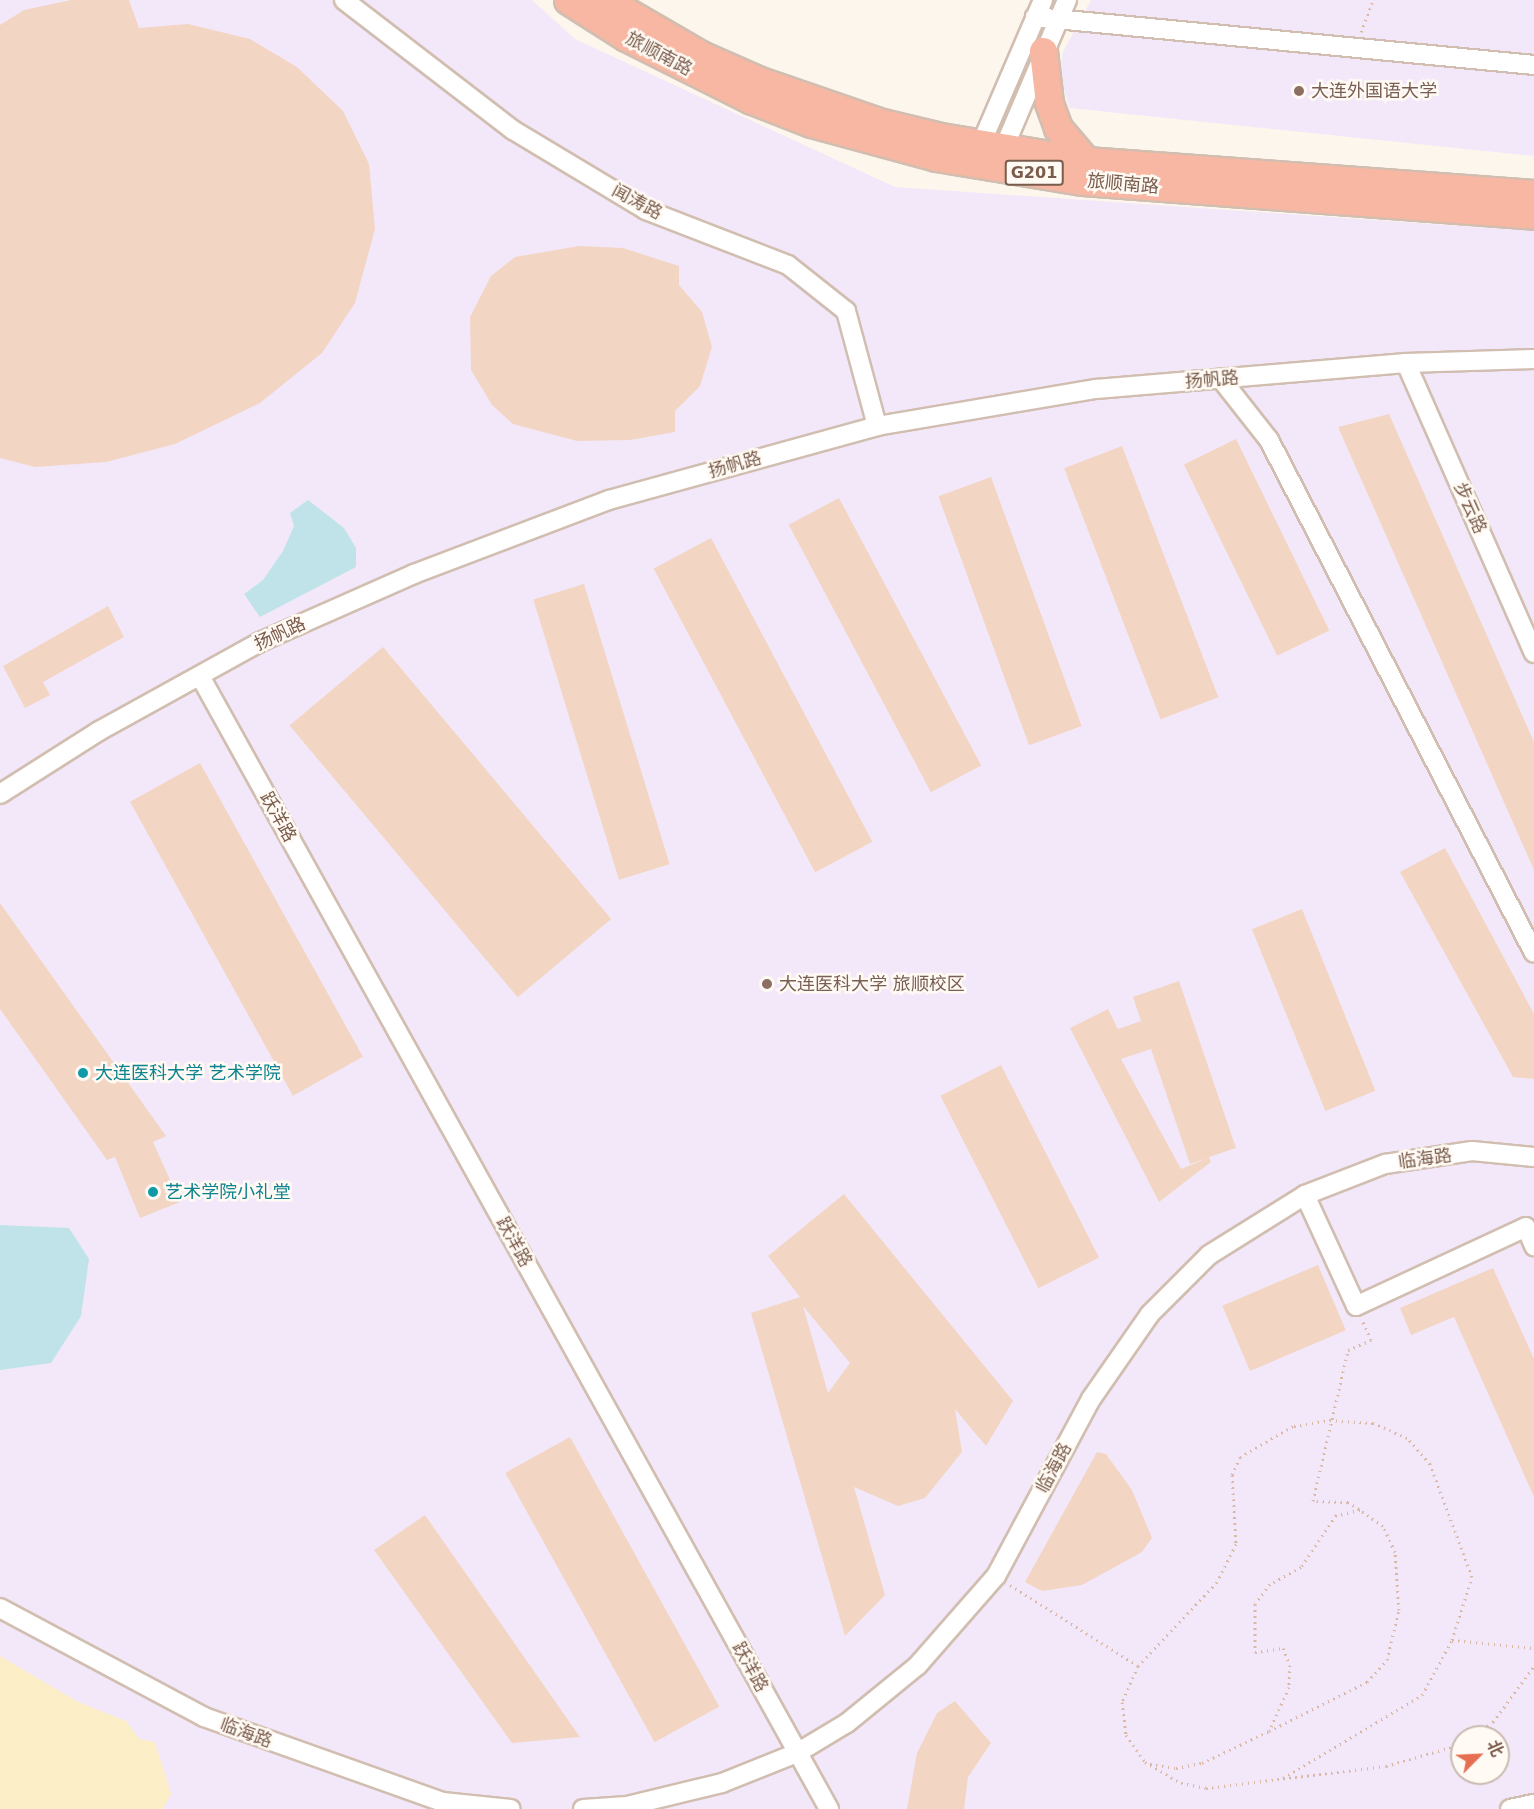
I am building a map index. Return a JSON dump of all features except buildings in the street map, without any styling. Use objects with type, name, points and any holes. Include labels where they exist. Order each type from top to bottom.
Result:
[{"type":"highway","name":"旅顺南路","points":[[568,0],[683,68],[762,104],[874,142],[1086,161],[1534,194]]},
{"type":"highway","name":"旅顺南路","points":[[606,0],[701,55],[817,103],[1083,181],[1534,215]]},
{"type":"highway","points":[[1043,51],[1052,111],[1086,161]]},
{"type":"street","name":"闻涛路","points":[[344,0],[513,130],[646,210],[788,265],[846,311],[877,426]]},
{"type":"street","points":[[993,153],[1035,17],[1043,0]]},
{"type":"street","points":[[993,153],[1067,0]]},
{"type":"street","points":[[1035,17],[1534,64]]},
{"type":"street","name":"扬帆路","points":[[0,794],[260,642],[414,574],[609,500],[877,426],[1096,389],[1406,363],[1534,359]]},
{"type":"street","name":"步云路","points":[[1406,363],[1534,653]]},
{"type":"street","points":[[1221,379],[1269,440],[1534,953]]},
{"type":"street","name":"跃洋路","points":[[200,676],[829,1809]]},
{"type":"street","name":"临海路","points":[[583,1809],[627,1806],[722,1783],[797,1753],[847,1723],[918,1665],[996,1576],[1091,1399],[1150,1314],[1209,1255],[1305,1194],[1385,1164],[1472,1152],[1534,1157]]},
{"type":"street","points":[[1305,1194],[1356,1306],[1526,1227],[1534,1246]]},
{"type":"street","name":"临海路","points":[[0,1608],[204,1717],[443,1802],[511,1809]]},
{"type":"street","points":[[1510,1809],[1534,1804]]},
{"type":"path","points":[[1362,49],[1365,12],[1373,0]]},
{"type":"path","points":[[1148,1763],[1176,1768],[1202,1763],[1368,1682],[1387,1660],[1399,1610],[1395,1552],[1383,1526],[1348,1502],[1313,1501],[1348,1350],[1371,1340],[1356,1306]]},
{"type":"path","points":[[1283,1778],[1422,1695],[1452,1640],[1472,1577],[1430,1464],[1407,1438],[1373,1423],[1331,1420],[1293,1426],[1240,1456],[1232,1475],[1236,1544],[1211,1589],[1138,1666],[1122,1702],[1126,1735],[1148,1763],[1181,1783],[1206,1788],[1386,1766],[1450,1747]]},
{"type":"path","points":[[1269,1731],[1289,1688],[1290,1665],[1283,1648],[1255,1652],[1255,1604],[1270,1584],[1301,1567],[1336,1515],[1360,1510]]},
{"type":"path","points":[[996,1576],[1138,1666]]},
{"type":"path","points":[[1452,1640],[1534,1648]]},
{"type":"path","points":[[1489,1725],[1534,1666]]},
{"type":"shaded area","name":"大连医科大学 旅顺校区","points":[[0,0],[532,0],[575,39],[895,187],[1534,231],[1534,1809],[0,1809]]},
{"type":"shaded area","name":"大连外国语大学","points":[[1091,0],[1534,0],[1534,156],[1070,108],[1059,75],[1063,52]]},
{"type":"sand","points":[[0,1656],[78,1702],[126,1721],[139,1739],[155,1742],[171,1794],[163,1809],[0,1809]]},
{"type":"water","points":[[308,500],[344,528],[356,548],[356,567],[260,617],[244,594],[263,580],[283,551],[294,526],[290,513]]},
{"type":"water","points":[[0,1225],[69,1228],[89,1259],[81,1316],[51,1363],[0,1370]]},
{"type":"place","name":"大连外国语大学","points":[[1299,91]]},
{"type":"place","name":"大连医科大学 旅顺校区","points":[[767,984]]},
{"type":"place","name":"大连医科大学 艺术学院","points":[[83,1073]]},
{"type":"place","name":"艺术学院小礼堂","points":[[153,1192]]}]
